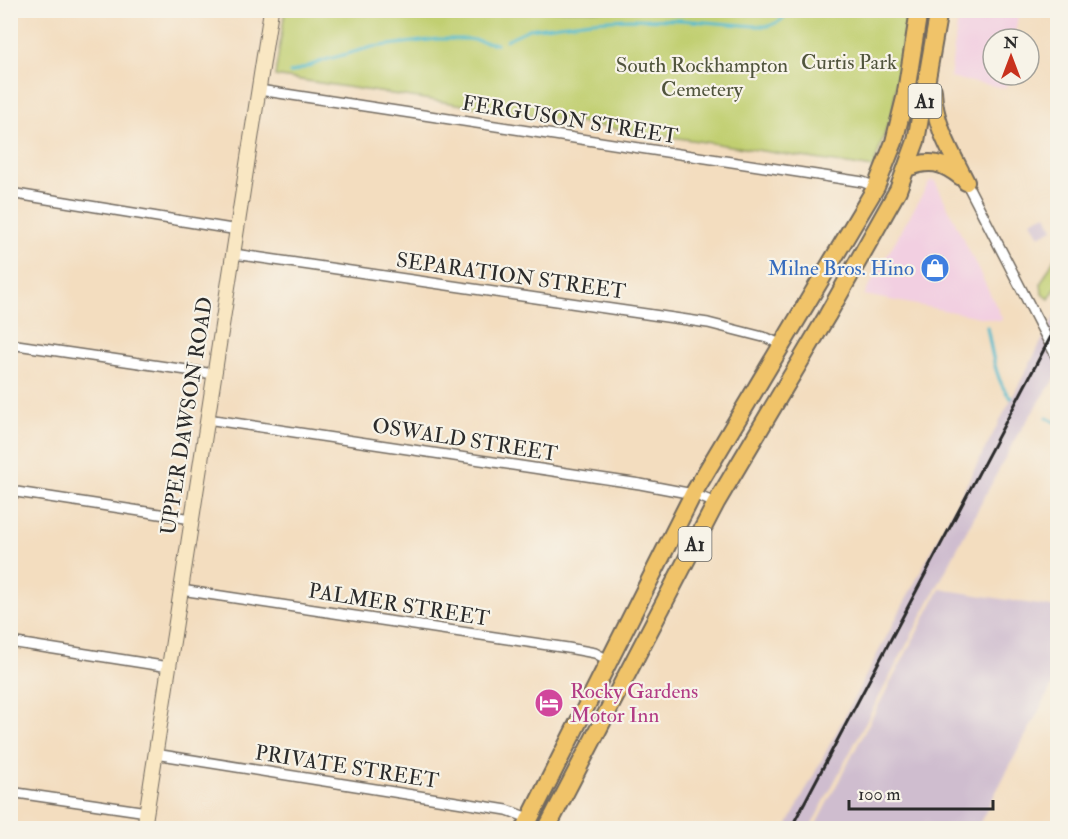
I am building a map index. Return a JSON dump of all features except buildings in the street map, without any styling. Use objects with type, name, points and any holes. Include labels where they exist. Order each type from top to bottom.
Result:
[{"type":"highway","name":"A1","points":[[529,824],[693,495],[780,344],[876,187],[900,120],[918,10]]},
{"type":"highway","name":"A1","points":[[547,828],[716,503],[827,316],[898,189],[916,141],[933,56],[939,10]]},
{"type":"highway","points":[[933,56],[936,119],[966,182]]},
{"type":"highway","points":[[907,168],[922,163],[940,164],[948,166],[966,182]]},
{"type":"street","name":"UPPER DAWSON ROAD","points":[[144,828],[271,10]]},
{"type":"street","name":"FERGUSON STREET","points":[[259,90],[863,182],[876,187]]},
{"type":"street","points":[[966,182],[1058,360]]},
{"type":"street","points":[[10,193],[238,230]]},
{"type":"street","name":"SEPARATION STREET","points":[[234,254],[708,323],[767,338],[780,344]]},
{"type":"street","points":[[10,344],[214,374]]},
{"type":"street","name":"OSWALD STREET","points":[[207,419],[640,484],[693,495],[716,503]]},
{"type":"street","points":[[10,491],[192,519]]},
{"type":"street","name":"PALMER STREET","points":[[181,590],[568,648],[595,653],[610,661]]},
{"type":"street","points":[[10,642],[170,667]]},
{"type":"street","name":"PRIVATE STREET","points":[[156,754],[507,810],[529,824]]},
{"type":"street","points":[[10,792],[147,812]]},
{"type":"shaded area","points":[[959,11],[1019,11],[1016,27],[981,27],[981,84],[950,78]]},
{"type":"shaded area","points":[[930,181],[935,181],[1002,318],[1001,321],[864,295]]},
{"type":"shaded area","points":[[1046,214],[1053,229],[1039,236],[1031,221]]},
{"type":"shaded area","points":[[1057,312],[1057,375],[1015,439],[810,828],[786,828]]},
{"type":"shaded area","points":[[940,589],[1057,608],[1057,676],[977,828],[814,828]]},
{"type":"green space","name":"South Rockhampton Cemetery","points":[[285,10],[907,11],[893,109],[873,168],[275,76]]},
{"type":"green space","points":[[1057,253],[1057,286],[1049,299],[1042,293],[1041,283]]},
{"type":"waterway","points":[[506,40],[529,29],[628,19],[769,26],[780,21],[792,10]]},
{"type":"waterway","points":[[290,73],[325,60],[372,47],[438,39],[468,39],[497,44]]},
{"type":"waterway","points":[[987,327],[992,355],[1001,384],[1011,398]]},
{"type":"waterway","points":[[1047,418],[1055,422]]},
{"type":"railway","points":[[791,828],[1058,323]]},
{"type":"place","name":"Milne Bros. Hino","points":[[935,268]]},
{"type":"place","name":"Rocky Gardens Motor Inn","points":[[549,703]]},
{"type":"park label","name":"Curtis Park","points":[[849,62]]}]
